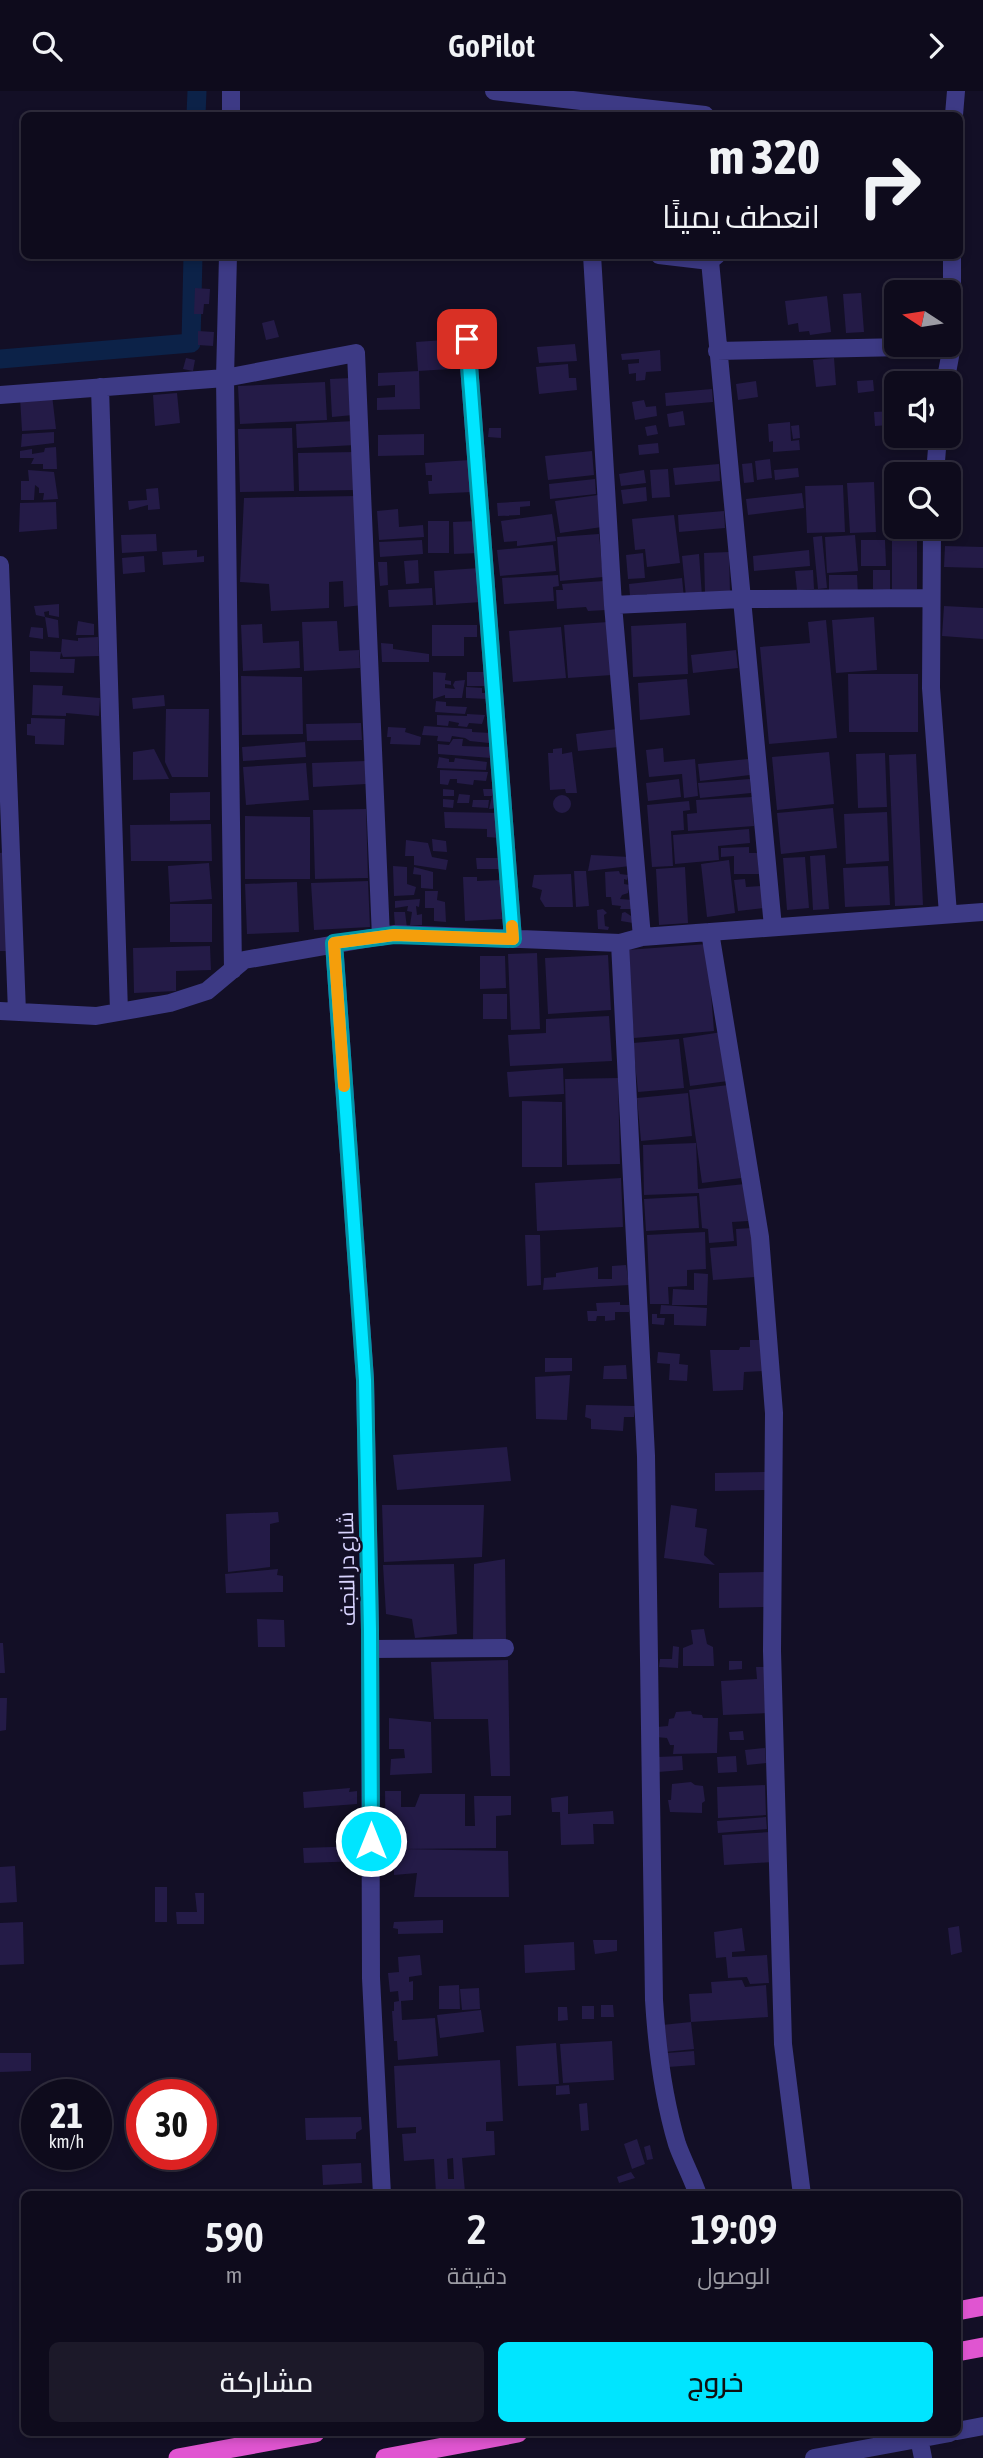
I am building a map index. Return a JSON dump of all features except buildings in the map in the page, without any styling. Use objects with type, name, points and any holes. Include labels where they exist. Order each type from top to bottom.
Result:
[{"type":"highway","points":[[961,2310],[983,2306]]},
{"type":"highway","points":[[961,2351],[983,2347]]},
{"type":"highway","points":[[178,2458],[299,2436]]},
{"type":"highway","points":[[385,2458],[502,2436]]},
{"type":"street","points":[[230,112],[231,91]]},
{"type":"street","points":[[494,91],[679,112]]},
{"type":"street","points":[[954,112],[956,91]]},
{"type":"street","points":[[228,259],[225,378],[233,970]]},
{"type":"street","points":[[592,259],[612,605],[642,937]]},
{"type":"street","points":[[713,259],[717,351],[773,927]]},
{"type":"street","points":[[952,259],[952,280]]},
{"type":"street","points":[[467,339],[513,939]]},
{"type":"street","points":[[717,351],[884,347]]},
{"type":"street","points":[[0,395],[225,378],[356,353],[381,937]]},
{"type":"street","points":[[100,387],[120,1012]]},
{"type":"street","points":[[932,539],[931,688],[948,914]]},
{"type":"street","points":[[0,565],[8,1011],[96,1016],[170,1003],[207,991],[244,960],[394,935],[620,943],[642,937],[983,912]]},
{"type":"street","points":[[612,605],[741,599],[931,598]]},
{"type":"street","points":[[710,932],[761,1237],[775,1413],[772,1651],[783,2044],[801,2191]]},
{"type":"street","name":"شارع در النجف","points":[[334,943],[365,1380],[370,1649],[371,1979],[382,2191]]},
{"type":"street","points":[[620,943],[646,1456],[653,2000],[664,2096],[678,2146],[696,2191]]},
{"type":"street","points":[[370,1649],[505,1648]]},
{"type":"street","points":[[961,2430],[983,2426]]},
{"type":"street","points":[[814,2458],[931,2436]]},
{"type":"street","points":[[919,2438],[923,2458]]},
{"type":"waterway","points":[[196,112],[197,91]]},
{"type":"waterway","points":[[0,359],[191,343],[193,259]]},
{"type":"slow traffic","points":[[344,1086],[334,943],[394,935],[513,939],[512,926]]},
{"type":"route","points":[[371,1841],[365,1380],[334,943],[394,935],[513,939],[467,339]]}]
